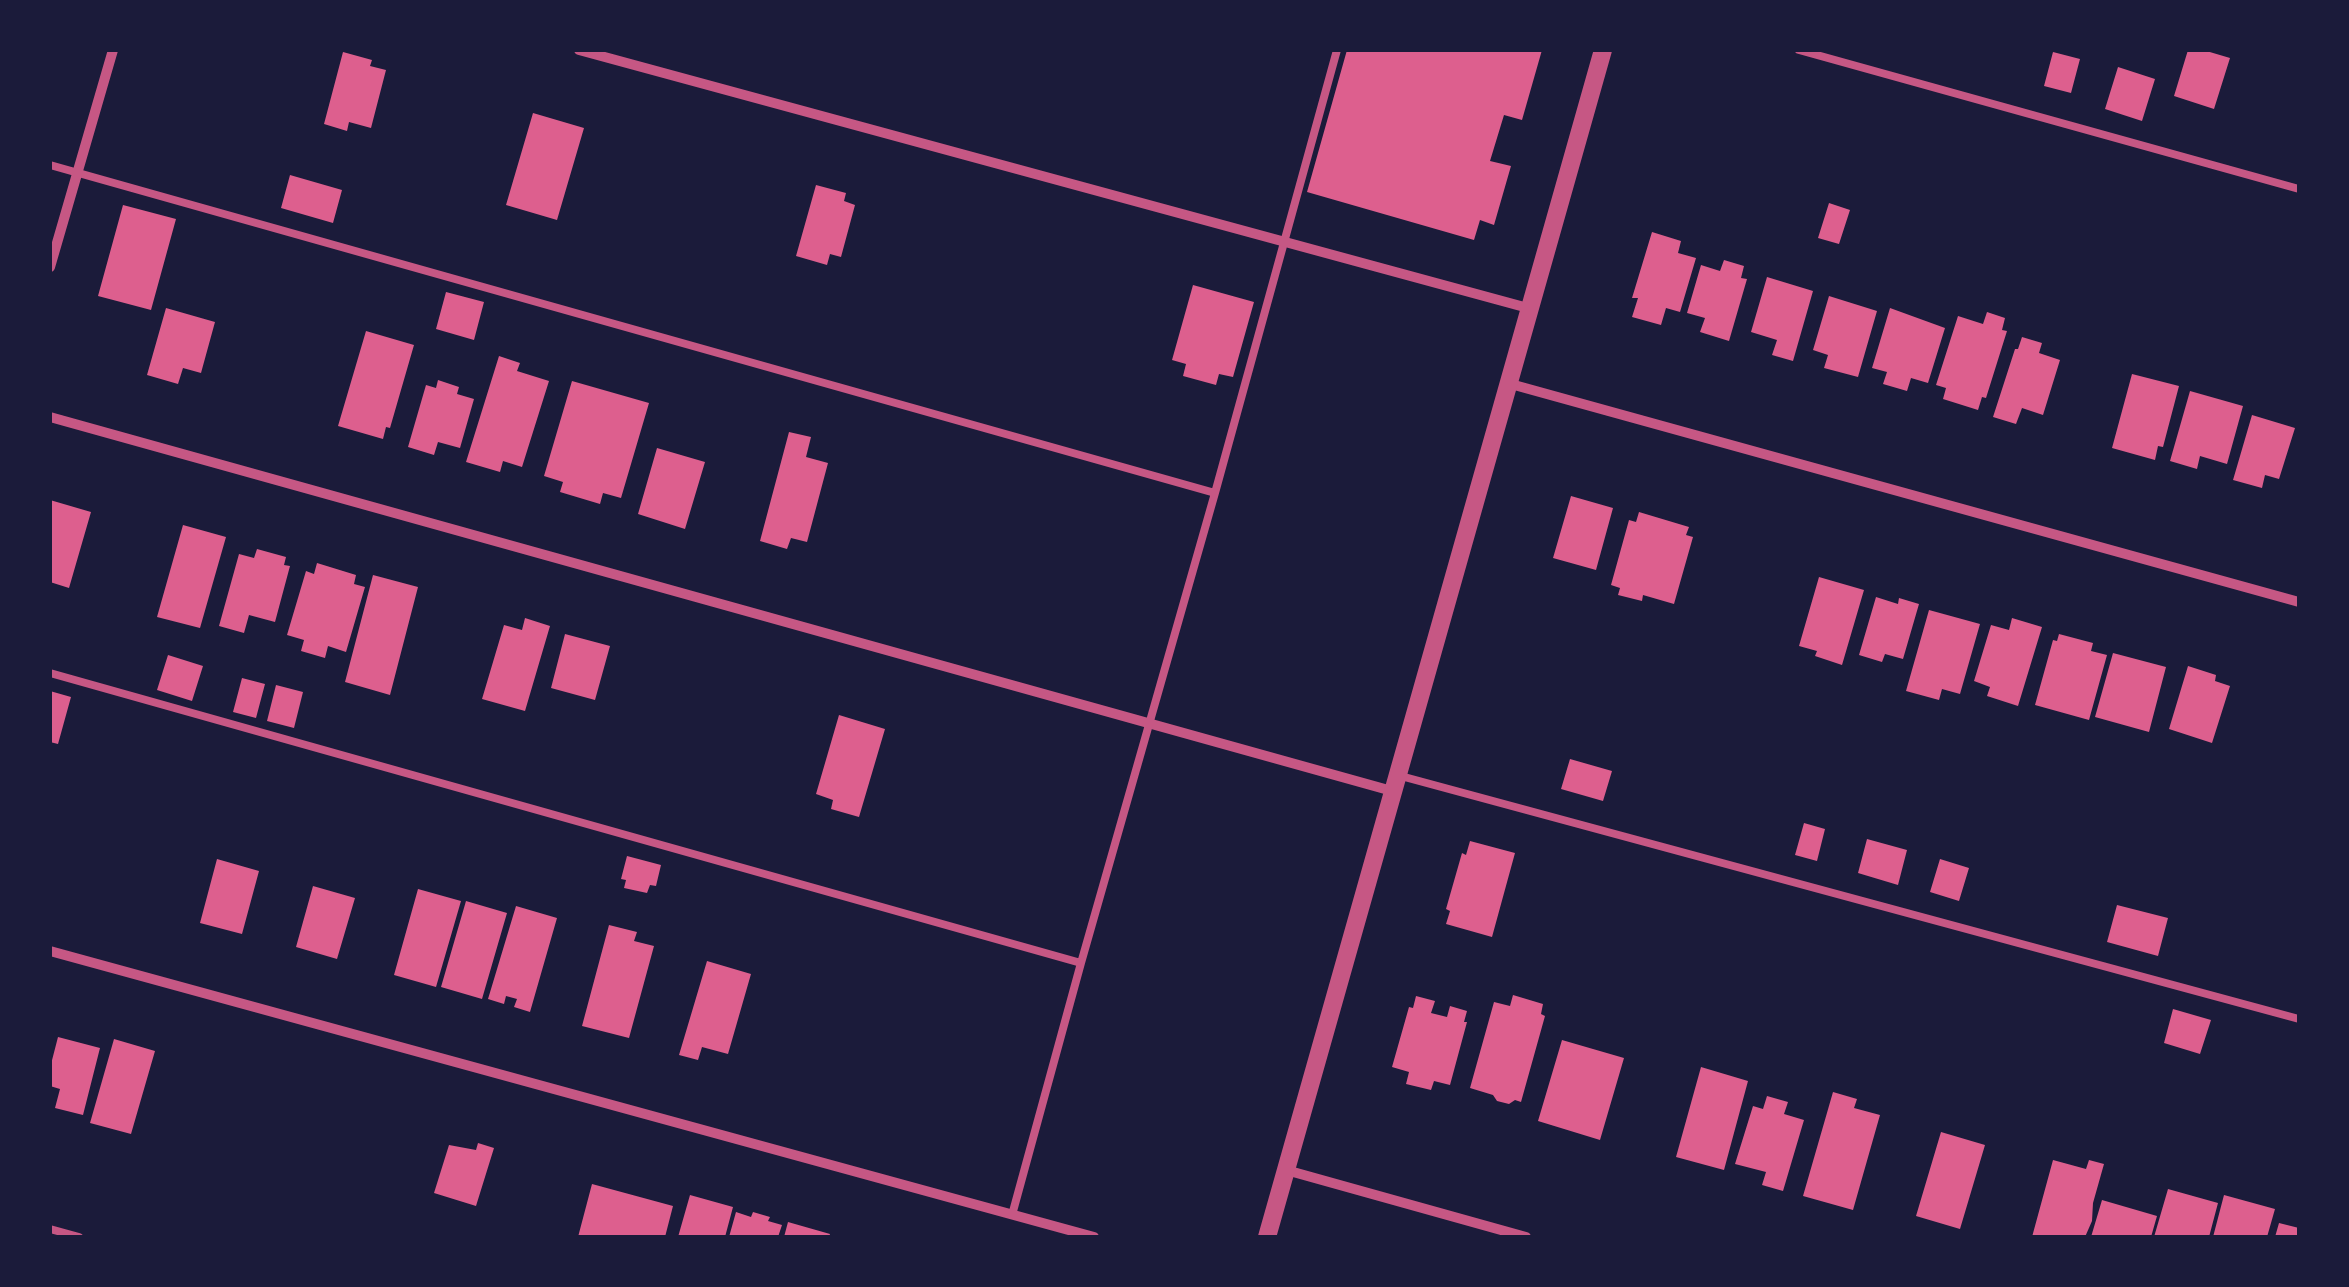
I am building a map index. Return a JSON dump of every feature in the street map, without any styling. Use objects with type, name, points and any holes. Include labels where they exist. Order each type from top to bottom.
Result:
[{"type":"street","points":[[50,267],[113,50]]},
{"type":"street","points":[[579,50],[1528,308]]},
{"type":"street","points":[[1267,1237],[1603,50]]},
{"type":"street","points":[[1507,382],[2299,602]]},
{"type":"street","points":[[50,417],[1150,723],[1394,783]]},
{"type":"street","points":[[50,951],[1094,1237]]},
{"type":"street","points":[[1286,1170],[1526,1237]]},
{"type":"lane","points":[[1012,1215],[1337,50]]},
{"type":"lane","points":[[1799,50],[2299,189]]},
{"type":"lane","points":[[50,165],[1215,493]]},
{"type":"lane","points":[[50,673],[1081,964]]},
{"type":"lane","points":[[1394,783],[2299,1019]]},
{"type":"lane","points":[[50,1229],[79,1237]]},
{"type":"building","points":[[1347,50],[1542,50],[1522,120],[1504,115],[1490,161],[1511,166],[1494,225],[1480,220],[1474,240],[1307,192]]},
{"type":"building","points":[[2188,50],[2230,58],[2214,109],[2174,96]]},
{"type":"building","points":[[343,52],[372,60],[370,66],[386,70],[371,128],[349,122],[347,131],[324,124]]},
{"type":"building","points":[[2053,52],[2080,59],[2071,93],[2044,86]]},
{"type":"building","points":[[2118,67],[2155,79],[2142,121],[2105,109]]},
{"type":"building","points":[[533,113],[584,128],[557,220],[506,205]]},
{"type":"building","points":[[290,175],[342,190],[333,223],[281,208]]},
{"type":"building","points":[[816,185],[846,193],[844,201],[855,205],[841,257],[830,254],[827,265],[796,256]]},
{"type":"building","points":[[1829,203],[1850,210],[1839,244],[1818,238]]},
{"type":"building","points":[[123,205],[176,219],[151,310],[98,296]]},
{"type":"building","points":[[1652,232],[1681,241],[1678,253],[1696,258],[1680,312],[1666,308],[1661,325],[1632,317],[1638,298],[1632,298]]},
{"type":"building","points":[[1724,260],[1744,266],[1741,278],[1747,279],[1729,341],[1700,332],[1705,318],[1687,313],[1701,265],[1720,271]]},
{"type":"building","points":[[1767,277],[1813,291],[1793,361],[1772,355],[1777,340],[1751,332]]},
{"type":"building","points":[[1193,285],[1254,302],[1233,377],[1219,374],[1216,385],[1183,376],[1186,364],[1172,360]]},
{"type":"building","points":[[446,292],[484,302],[474,340],[436,329]]},
{"type":"building","points":[[1829,296],[1877,311],[1858,377],[1824,368],[1828,355],[1813,350]]},
{"type":"building","points":[[166,308],[215,322],[201,373],[183,368],[178,384],[147,375]]},
{"type":"building","points":[[1890,308],[1945,328],[1928,383],[1911,378],[1907,391],[1883,384],[1887,372],[1872,368]]},
{"type":"building","points":[[1987,312],[2005,318],[2002,330],[2007,331],[1986,398],[1982,397],[1978,410],[1943,399],[1946,388],[1936,385],[1958,316],[1983,324]]},
{"type":"building","points":[[366,331],[414,345],[390,428],[386,427],[383,439],[338,426]]},
{"type":"building","points":[[2022,337],[2042,343],[2039,353],[2060,360],[2043,415],[2022,408],[2016,424],[1993,417]]},
{"type":"building","points":[[499,356],[520,363],[517,371],[549,381],[522,467],[503,461],[500,472],[466,462]]},
{"type":"building","points":[[2132,374],[2179,386],[2163,447],[2158,446],[2155,460],[2112,448]]},
{"type":"building","points":[[438,380],[459,387],[457,394],[474,399],[460,448],[438,442],[434,455],[408,447],[426,385],[436,388]]},
{"type":"building","points":[[572,381],[649,403],[621,498],[603,493],[600,504],[560,492],[563,482],[544,476]]},
{"type":"building","points":[[2190,391],[2243,406],[2227,464],[2200,456],[2197,469],[2170,461]]},
{"type":"building","points":[[2252,415],[2295,428],[2279,479],[2265,475],[2262,488],[2233,480]]},
{"type":"building","points":[[789,432],[811,437],[806,457],[828,463],[807,542],[791,538],[787,549],[760,541]]},
{"type":"building","points":[[657,448],[705,462],[685,529],[638,514]]},
{"type":"building","points":[[1571,496],[1613,508],[1596,570],[1553,558]]},
{"type":"building","points":[[50,500],[91,512],[69,588],[50,582]]},
{"type":"building","points":[[1639,512],[1689,527],[1686,535],[1693,537],[1674,604],[1643,595],[1642,601],[1618,595],[1620,588],[1611,585],[1629,520],[1636,522]]},
{"type":"building","points":[[183,525],[226,537],[200,628],[157,617]]},
{"type":"building","points":[[257,549],[286,557],[284,565],[290,566],[275,622],[249,615],[244,633],[219,626],[239,554],[254,558]]},
{"type":"building","points":[[317,563],[356,575],[354,584],[365,587],[346,652],[328,646],[325,658],[301,651],[304,640],[287,635],[306,571],[314,574]]},
{"type":"building","points":[[373,575],[418,587],[390,695],[345,682]]},
{"type":"building","points":[[1819,577],[1864,590],[1842,665],[1799,646]]},
{"type":"building","points":[[1876,597],[1898,604],[1899,598],[1919,604],[1903,659],[1885,654],[1882,662],[1859,655]]},
{"type":"building","points":[[1929,610],[1980,624],[1960,694],[1942,689],[1939,700],[1906,691]]},
{"type":"building","points":[[525,618],[550,626],[525,711],[482,699],[504,625],[522,630]]},
{"type":"building","points":[[2012,618],[2042,627],[2018,706],[1987,696],[1990,687],[1974,681],[1991,625],[2009,630]]},
{"type":"building","points":[[565,634],[610,646],[595,700],[551,688]]},
{"type":"building","points":[[2059,634],[2093,643],[2091,651],[2107,655],[2089,720],[2035,705],[2053,640],[2057,641]]},
{"type":"building","points":[[2113,653],[2166,667],[2149,732],[2095,717]]},
{"type":"building","points":[[168,655],[203,666],[192,701],[157,690]]},
{"type":"building","points":[[2188,666],[2216,675],[2215,681],[2230,686],[2212,743],[2169,729]]},
{"type":"building","points":[[242,678],[265,684],[256,718],[233,712]]},
{"type":"building","points":[[276,685],[303,692],[294,728],[267,721]]},
{"type":"building","points":[[50,691],[71,697],[58,744],[50,742]]},
{"type":"building","points":[[839,715],[885,729],[859,817],[831,809],[833,800],[816,794]]},
{"type":"building","points":[[1570,759],[1612,771],[1603,801],[1561,789]]},
{"type":"building","points":[[1804,823],[1825,829],[1817,861],[1795,855]]},
{"type":"building","points":[[1867,839],[1907,850],[1898,885],[1858,873]]},
{"type":"building","points":[[1470,841],[1515,853],[1492,937],[1446,924],[1450,911],[1446,909],[1462,853],[1466,855]]},
{"type":"building","points":[[627,856],[661,865],[656,886],[650,885],[647,893],[624,888],[626,880],[621,879]]},
{"type":"building","points":[[217,859],[259,871],[242,934],[200,923]]},
{"type":"building","points":[[1940,859],[1969,868],[1959,901],[1930,892]]},
{"type":"building","points":[[313,886],[355,898],[337,959],[296,947]]},
{"type":"building","points":[[418,889],[461,901],[436,987],[394,975]]},
{"type":"building","points":[[466,901],[507,913],[482,999],[441,987]]},
{"type":"building","points":[[2117,905],[2168,918],[2158,956],[2107,942]]},
{"type":"building","points":[[516,906],[557,918],[530,1012],[514,1007],[517,999],[506,996],[504,1004],[488,999]]},
{"type":"building","points":[[609,925],[637,932],[634,941],[654,946],[629,1038],[582,1026]]},
{"type":"building","points":[[707,961],[751,974],[728,1054],[702,1047],[698,1060],[679,1055]]},
{"type":"building","points":[[1513,995],[1543,1004],[1541,1014],[1545,1016],[1521,1102],[1509,1104],[1470,1088],[1494,1002],[1510,1006]]},
{"type":"building","points":[[1416,996],[1435,1001],[1431,1013],[1447,1017],[1450,1006],[1467,1011],[1450,1085],[1434,1081],[1431,1090],[1406,1084],[1409,1072],[1392,1067],[1409,1007],[1413,1008]]},
{"type":"building","points":[[2173,1009],[2211,1020],[2200,1054],[2164,1043]]},
{"type":"building","points":[[58,1037],[100,1048],[83,1115],[55,1108],[60,1089],[50,1086],[50,1068]]},
{"type":"building","points":[[114,1039],[155,1051],[131,1134],[90,1123]]},
{"type":"building","points":[[1562,1040],[1624,1058],[1600,1140],[1538,1121]]},
{"type":"building","points":[[1701,1067],[1748,1081],[1724,1170],[1676,1157]]},
{"type":"building","points":[[1833,1092],[1857,1099],[1854,1108],[1880,1115],[1853,1210],[1803,1196]]},
{"type":"building","points":[[1767,1096],[1788,1102],[1784,1114],[1804,1120],[1783,1191],[1762,1185],[1766,1172],[1735,1164],[1753,1106],[1763,1109]]},
{"type":"building","points":[[1941,1132],[1985,1145],[1960,1229],[1916,1216]]},
{"type":"building","points":[[478,1143],[494,1148],[476,1206],[434,1193],[449,1145],[476,1150]]},
{"type":"building","points":[[2053,1160],[2086,1169],[2089,1160],[2104,1164],[2085,1237],[2032,1237]]},
{"type":"building","points":[[592,1184],[673,1206],[665,1237],[578,1237]]},
{"type":"building","points":[[2168,1189],[2218,1203],[2209,1237],[2154,1237]]},
{"type":"building","points":[[690,1195],[733,1207],[725,1237],[678,1237]]},
{"type":"building","points":[[2224,1195],[2275,1209],[2267,1237],[2213,1237]]},
{"type":"building","points":[[2102,1200],[2157,1216],[2151,1237],[2091,1237]]},
{"type":"building","points":[[736,1212],[770,1217],[768,1221],[782,1225],[778,1237],[729,1237]]},
{"type":"building","points":[[788,1222],[830,1234],[784,1237]]},
{"type":"building","points":[[2279,1223],[2299,1228],[2299,1237],[2275,1237]]}]
